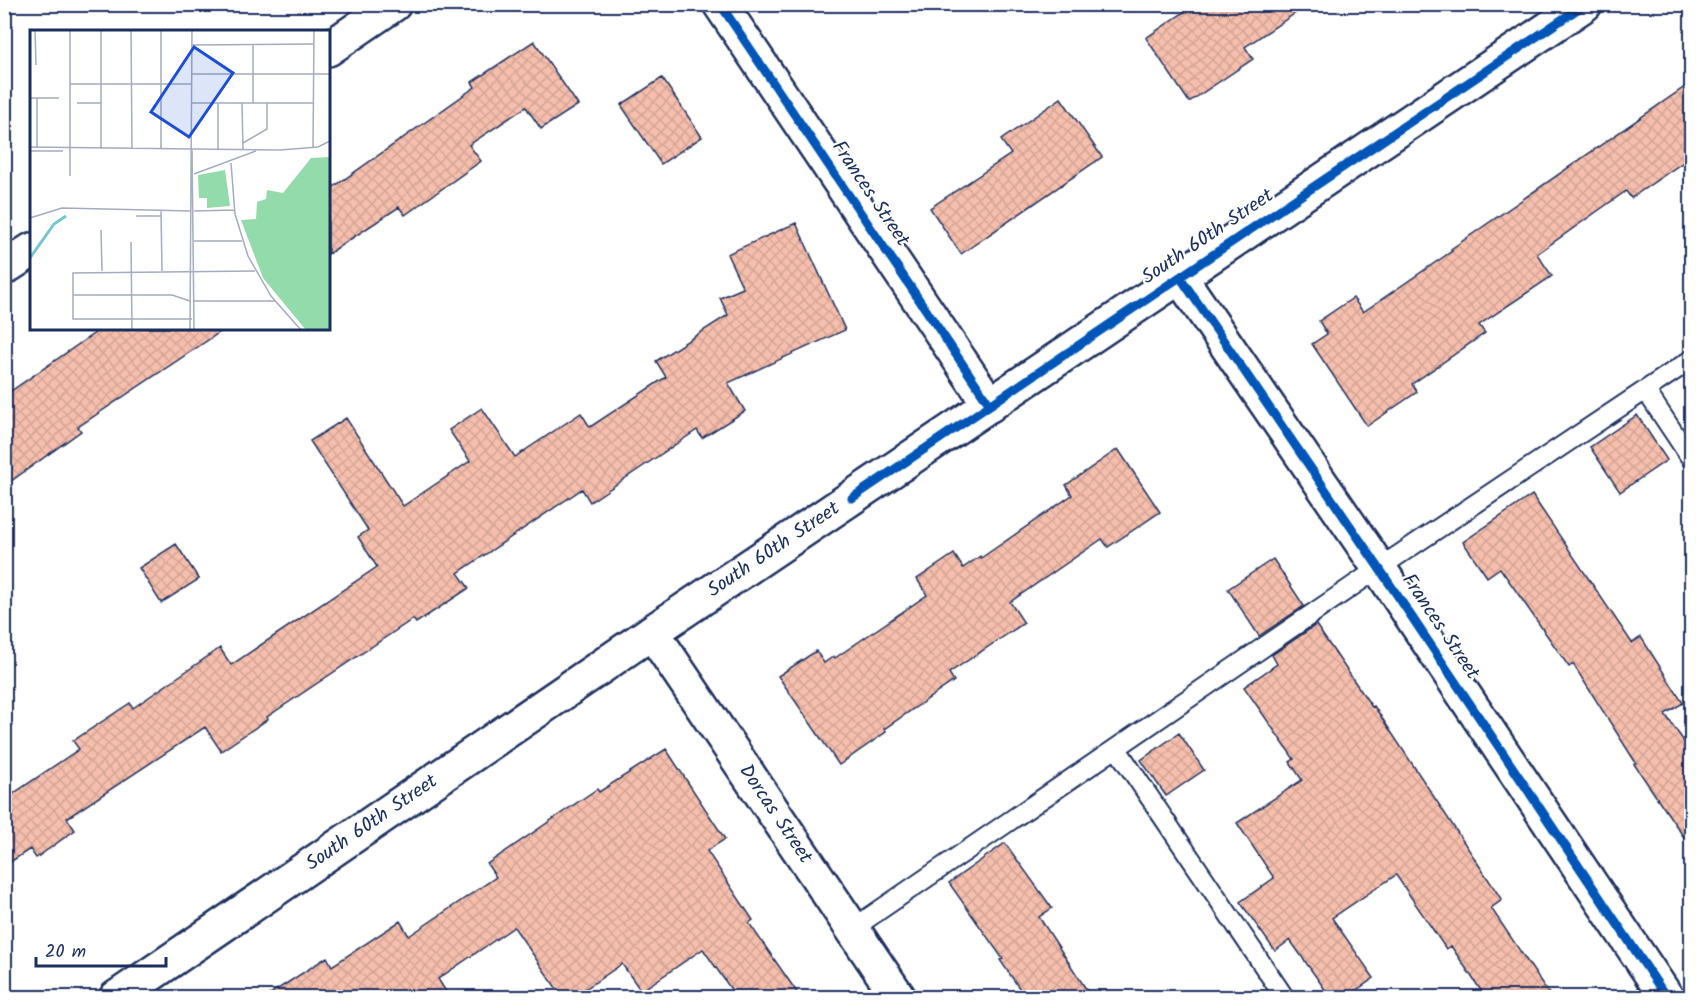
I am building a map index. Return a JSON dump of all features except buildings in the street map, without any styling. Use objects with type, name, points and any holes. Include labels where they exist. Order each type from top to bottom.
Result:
[{"type":"street","points":[[330,48],[394,4]]},
{"type":"street","name":"Frances Street","points":[[720,4],[990,405]]},
{"type":"street","name":"South 60th Street","points":[[121,996],[652,632],[1585,4]]},
{"type":"street","points":[[4,268],[30,251]]},
{"type":"street","name":"Frances Street","points":[[1180,277],[1379,568],[1667,998]]},
{"type":"street","name":"Dorcas Street","points":[[652,632],[899,998]]},
{"type":"lane","points":[[852,929],[1379,568],[1692,359]]},
{"type":"lane","points":[[1646,391],[1692,460]]},
{"type":"lane","points":[[1117,748],[1285,998]]},
{"type":"cycle path","points":[[720,4],[990,405]]},
{"type":"cycle path","points":[[852,498],[1585,4]]},
{"type":"cycle path","points":[[1180,277],[1379,568],[1667,998]]}]
